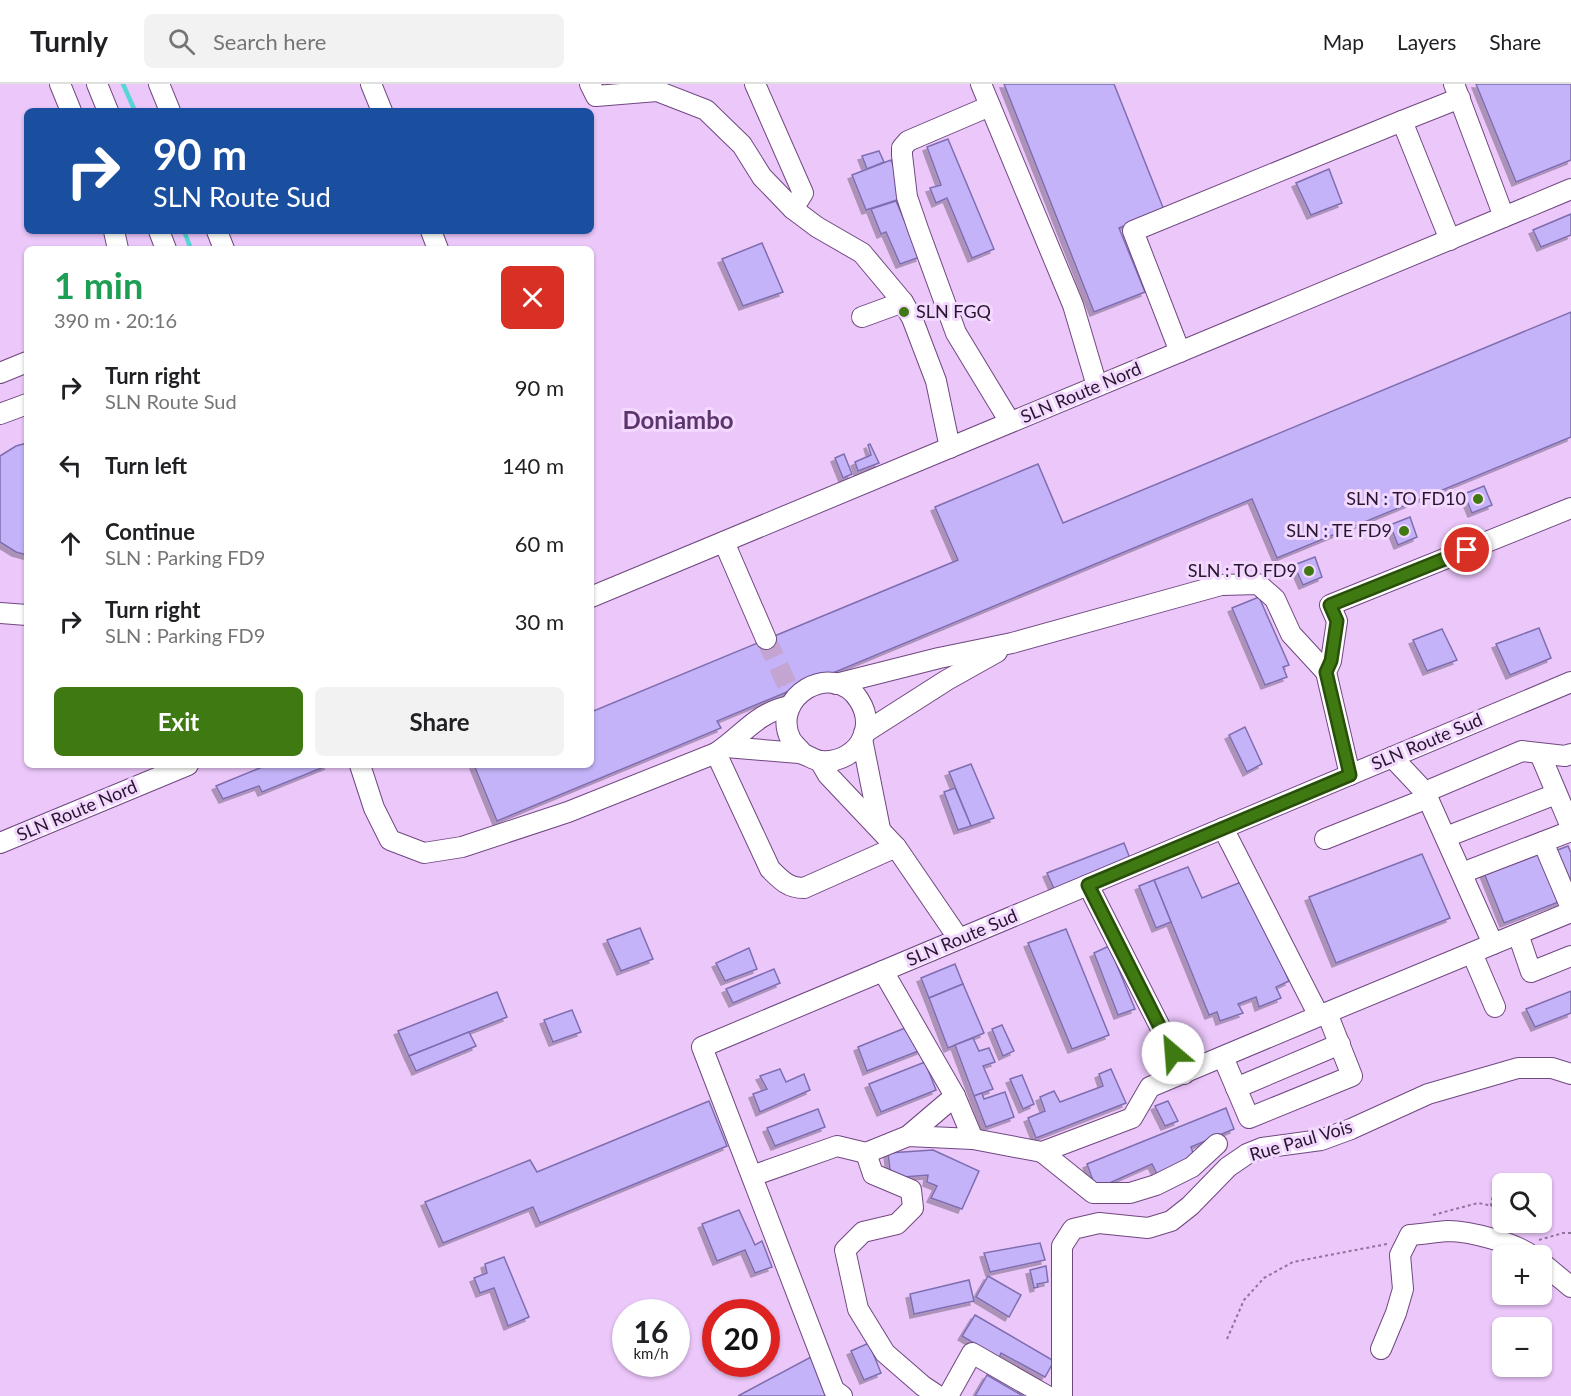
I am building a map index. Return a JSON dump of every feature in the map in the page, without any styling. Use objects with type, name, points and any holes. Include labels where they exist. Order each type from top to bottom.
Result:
[{"type":"street","points":[[60,84],[70,108]]},
{"type":"street","points":[[97,84],[107,108]]},
{"type":"street","points":[[159,84],[169,108]]},
{"type":"street","points":[[371,84],[381,108]]},
{"type":"street","points":[[590,84],[596,96],[657,91],[706,110],[742,145],[762,177],[793,209],[817,227],[862,253],[903,302],[912,318],[927,384],[950,447]]},
{"type":"street","points":[[755,84],[803,193],[793,209]]},
{"type":"street","points":[[981,84],[1073,305],[1097,387]]},
{"type":"street","points":[[1180,352],[1133,231],[1402,122],[1457,91],[1504,217]]},
{"type":"street","points":[[990,106],[908,141],[902,148],[902,155],[907,197],[956,333],[1010,422]]},
{"type":"street","points":[[1402,122],[1450,240]]},
{"type":"street","name":"SLN Route Nord","points":[[594,596],[1571,189]]},
{"type":"street","points":[[862,317],[903,302]]},
{"type":"street","points":[[0,374],[24,363]]},
{"type":"street","points":[[0,414],[24,405]]},
{"type":"street","points":[[1350,775],[1329,666],[1337,621],[1330,605],[1571,508]]},
{"type":"street","points":[[724,542],[766,639]]},
{"type":"street","points":[[836,684],[939,658],[1012,643],[1221,585],[1258,584],[1275,598],[1291,634],[1329,666]]},
{"type":"street","points":[[0,613],[24,615]]},
{"type":"street","points":[[721,750],[812,757],[830,761],[849,754],[863,736],[947,680],[1012,643]]},
{"type":"street","points":[[361,768],[374,807],[390,840],[424,854],[462,848],[546,820],[721,750],[748,725],[815,684],[825,682],[848,689],[864,708],[866,720],[863,736],[880,829]]},
{"type":"street","name":"SLN Route Sud","points":[[842,1396],[834,1390],[702,1047],[1571,682]]},
{"type":"street","points":[[792,697],[787,723],[792,740],[812,757],[896,847],[959,939]]},
{"type":"street","points":[[721,750],[770,869],[781,881],[793,888],[804,888],[896,847]]},
{"type":"street","points":[[1325,839],[1522,751],[1565,756],[1571,754]]},
{"type":"street","points":[[1462,873],[1544,842],[1571,829],[1540,754]]},
{"type":"street","points":[[1392,757],[1426,795],[1493,944]]},
{"type":"street","name":"SLN Route Nord","points":[[0,843],[181,768]]},
{"type":"street","points":[[1446,837],[1556,794]]},
{"type":"street","points":[[1223,828],[1340,1044],[1352,1076],[1249,1118],[1223,1057]]},
{"type":"street","points":[[1042,1152],[1132,1118],[1150,1087],[1571,910],[1544,842]]},
{"type":"street","points":[[1088,885],[1184,1074]]},
{"type":"street","points":[[1518,934],[1531,972],[1571,956]]},
{"type":"street","points":[[1472,953],[1495,1007]]},
{"type":"street","points":[[883,971],[955,1096],[973,1139]]},
{"type":"street","points":[[1236,1088],[1340,1044]]},
{"type":"street","name":"Rue Paul Vois","points":[[1062,1396],[1062,1246],[1073,1229],[1099,1223],[1148,1228],[1171,1221],[1190,1206],[1228,1167],[1247,1154],[1262,1148],[1321,1140],[1428,1094],[1518,1068],[1552,1068],[1571,1074]]},
{"type":"street","points":[[752,1176],[837,1146],[866,1153],[908,1136],[955,1096]]},
{"type":"street","points":[[908,1136],[973,1139],[1042,1152],[1094,1193],[1130,1193],[1156,1185],[1192,1167],[1217,1144]]},
{"type":"street","points":[[866,1153],[873,1174],[911,1190],[913,1208],[897,1224],[863,1232],[845,1250],[858,1309],[885,1353],[938,1396]]},
{"type":"street","points":[[1381,1349],[1396,1313],[1402,1289],[1400,1255],[1410,1234],[1449,1231],[1491,1238],[1510,1245]]},
{"type":"street","points":[[1552,1271],[1571,1287]]},
{"type":"street","points":[[948,1396],[972,1353],[1047,1396]]},
{"type":"path","points":[[1431,1215],[1478,1203],[1491,1206],[1492,1200]]},
{"type":"path","points":[[1536,1245],[1543,1238],[1571,1233]]},
{"type":"path","points":[[1227,1339],[1244,1300],[1264,1278],[1293,1262],[1381,1246],[1410,1234]]},
{"type":"building","points":[[1004,84],[1114,84],[1164,210],[1119,228],[1145,292],[1094,312]]},
{"type":"building","points":[[1476,84],[1571,84],[1571,160],[1516,182]]},
{"type":"building","points":[[948,139],[994,249],[972,258],[947,198],[936,203],[930,188],[941,185],[927,147]]},
{"type":"building","points":[[879,151],[884,162],[867,169],[862,156]]},
{"type":"building","points":[[891,160],[906,197],[866,210],[852,175]]},
{"type":"building","points":[[1329,169],[1342,203],[1311,215],[1296,183]]},
{"type":"building","points":[[896,201],[920,257],[900,264],[886,232],[881,234],[871,209]]},
{"type":"building","points":[[1571,214],[1571,235],[1541,247],[1533,230]]},
{"type":"building","points":[[762,243],[783,292],[743,306],[722,259]]},
{"type":"building","points":[[1571,312],[1571,437],[1277,558],[1252,499],[717,721],[721,728],[497,821],[475,768],[594,768],[594,711],[958,560],[935,507],[1038,464],[1063,523]]},
{"type":"building","points":[[24,444],[24,554],[0,542],[0,456]]},
{"type":"building","points":[[870,444],[879,463],[858,471],[855,462],[871,455],[868,445]]},
{"type":"building","points":[[844,454],[852,474],[843,478],[835,458]]},
{"type":"building","name":"SLN : TO FD10","points":[[1484,486],[1492,505],[1472,513],[1464,494]]},
{"type":"building","name":"SLN : TE FD9","points":[[1410,517],[1417,537],[1398,545],[1390,525]]},
{"type":"building","name":"SLN : TO FD9","points":[[1315,557],[1322,577],[1303,585],[1294,565]]},
{"type":"building","points":[[1259,597],[1289,665],[1283,667],[1287,677],[1265,685],[1232,608]]},
{"type":"building","points":[[1539,628],[1551,658],[1510,675],[1496,644]]},
{"type":"building","points":[[1442,629],[1457,660],[1427,671],[1413,640]]},
{"type":"building","points":[[1245,727],[1262,764],[1247,772],[1229,735]]},
{"type":"building","points":[[971,764],[994,818],[971,826],[949,772]]},
{"type":"building","points":[[260,768],[322,768],[262,792],[259,786],[223,799],[216,786]]},
{"type":"building","points":[[955,788],[971,826],[958,830],[944,792]]},
{"type":"building","points":[[1124,843],[1131,861],[1055,891],[1047,873]]},
{"type":"building","points":[[1568,846],[1571,853],[1571,890],[1555,851]]},
{"type":"building","points":[[1540,850],[1561,901],[1504,923],[1484,873]]},
{"type":"building","points":[[1422,854],[1450,918],[1336,963],[1309,897]]},
{"type":"building","points":[[1188,867],[1202,898],[1246,880],[1289,981],[1276,987],[1281,998],[1259,1007],[1256,997],[1238,1004],[1243,1013],[1220,1021],[1217,1012],[1209,1015],[1154,880]]},
{"type":"building","points":[[1154,880],[1171,922],[1156,928],[1139,886]]},
{"type":"building","points":[[640,928],[653,959],[621,971],[607,940]]},
{"type":"building","points":[[1066,929],[1109,1035],[1072,1049],[1028,943]]},
{"type":"building","points":[[1109,946],[1135,1009],[1118,1015],[1094,953]]},
{"type":"building","points":[[749,948],[757,969],[725,981],[716,963]]},
{"type":"building","points":[[955,964],[963,984],[929,998],[921,978]]},
{"type":"building","points":[[774,969],[780,983],[733,1003],[726,989]]},
{"type":"building","points":[[963,984],[984,1033],[948,1048],[929,998]]},
{"type":"building","points":[[1571,991],[1571,1013],[1535,1027],[1526,1009]]},
{"type":"building","points":[[497,992],[507,1017],[409,1056],[398,1031]]},
{"type":"building","points":[[572,1010],[581,1032],[553,1042],[544,1020]]},
{"type":"building","points":[[1002,1025],[1014,1051],[1003,1056],[992,1029]]},
{"type":"building","points":[[910,1026],[921,1050],[867,1071],[858,1047]]},
{"type":"building","points":[[469,1032],[476,1046],[416,1071],[409,1056]]},
{"type":"building","points":[[973,1038],[979,1051],[989,1048],[995,1062],[983,1066],[993,1089],[974,1096],[955,1045]]},
{"type":"building","points":[[925,1062],[936,1090],[881,1112],[869,1084]]},
{"type":"building","points":[[780,1069],[786,1082],[804,1074],[810,1090],[760,1112],[753,1094],[767,1089],[760,1076]]},
{"type":"building","points":[[1111,1069],[1126,1103],[1036,1138],[1028,1118],[1045,1111],[1040,1097],[1054,1091],[1060,1102],[1103,1086],[1099,1074]]},
{"type":"building","points":[[1022,1075],[1034,1104],[1023,1109],[1010,1079]]},
{"type":"building","points":[[1005,1092],[1014,1117],[986,1127],[974,1096],[982,1093],[984,1099]]},
{"type":"building","points":[[709,1101],[727,1146],[540,1223],[533,1207],[443,1243],[425,1202],[530,1160],[537,1172]]},
{"type":"building","points":[[1168,1101],[1178,1121],[1165,1126],[1155,1106]]},
{"type":"building","points":[[1226,1108],[1234,1129],[1191,1147],[1195,1158],[1157,1174],[1152,1164],[1096,1189],[1087,1164]]},
{"type":"building","points":[[818,1109],[825,1127],[775,1146],[767,1128]]},
{"type":"building","points":[[933,1150],[979,1171],[962,1209],[931,1198],[937,1186],[927,1182],[928,1175],[891,1178],[888,1153]]},
{"type":"building","points":[[739,1210],[755,1245],[762,1241],[772,1267],[755,1273],[745,1250],[717,1261],[702,1224]]},
{"type":"building","points":[[1040,1243],[1045,1260],[990,1272],[984,1253]]},
{"type":"building","points":[[504,1257],[529,1317],[508,1326],[494,1288],[480,1293],[474,1278],[487,1273],[485,1264]]},
{"type":"building","points":[[1046,1266],[1048,1282],[1037,1284],[1038,1287],[1034,1288],[1030,1270]]},
{"type":"building","points":[[988,1276],[1021,1295],[1009,1317],[976,1297]]},
{"type":"building","points":[[969,1280],[974,1301],[914,1314],[910,1294]]},
{"type":"building","points":[[975,1315],[1054,1361],[1045,1377],[1001,1353],[999,1358],[962,1336]]},
{"type":"building","points":[[869,1343],[881,1373],[864,1380],[851,1351]]},
{"type":"building","points":[[811,1357],[832,1396],[738,1396],[774,1377],[780,1377],[780,1374]]},
{"type":"building","points":[[987,1375],[1023,1396],[975,1396]]},
{"type":"waterway","points":[[123,84],[134,108]]},
{"type":"waterway","points":[[185,234],[190,246]]},
{"type":"tunnel","points":[[766,639],[790,691]]},
{"type":"place","name":"SLN FGQ","points":[[904,312]]},
{"type":"place","name":"SLN : TO FD10","points":[[1478,499]]},
{"type":"place","name":"SLN : TE FD9","points":[[1404,531]]},
{"type":"place","name":"SLN : TO FD9","points":[[1309,571]]},
{"type":"district","name":"Doniambo","points":[[678,421]]},
{"type":"route","points":[[1173,1053],[1088,885],[1350,775],[1326,672],[1331,661],[1337,621],[1330,605],[1467,550]]}]
